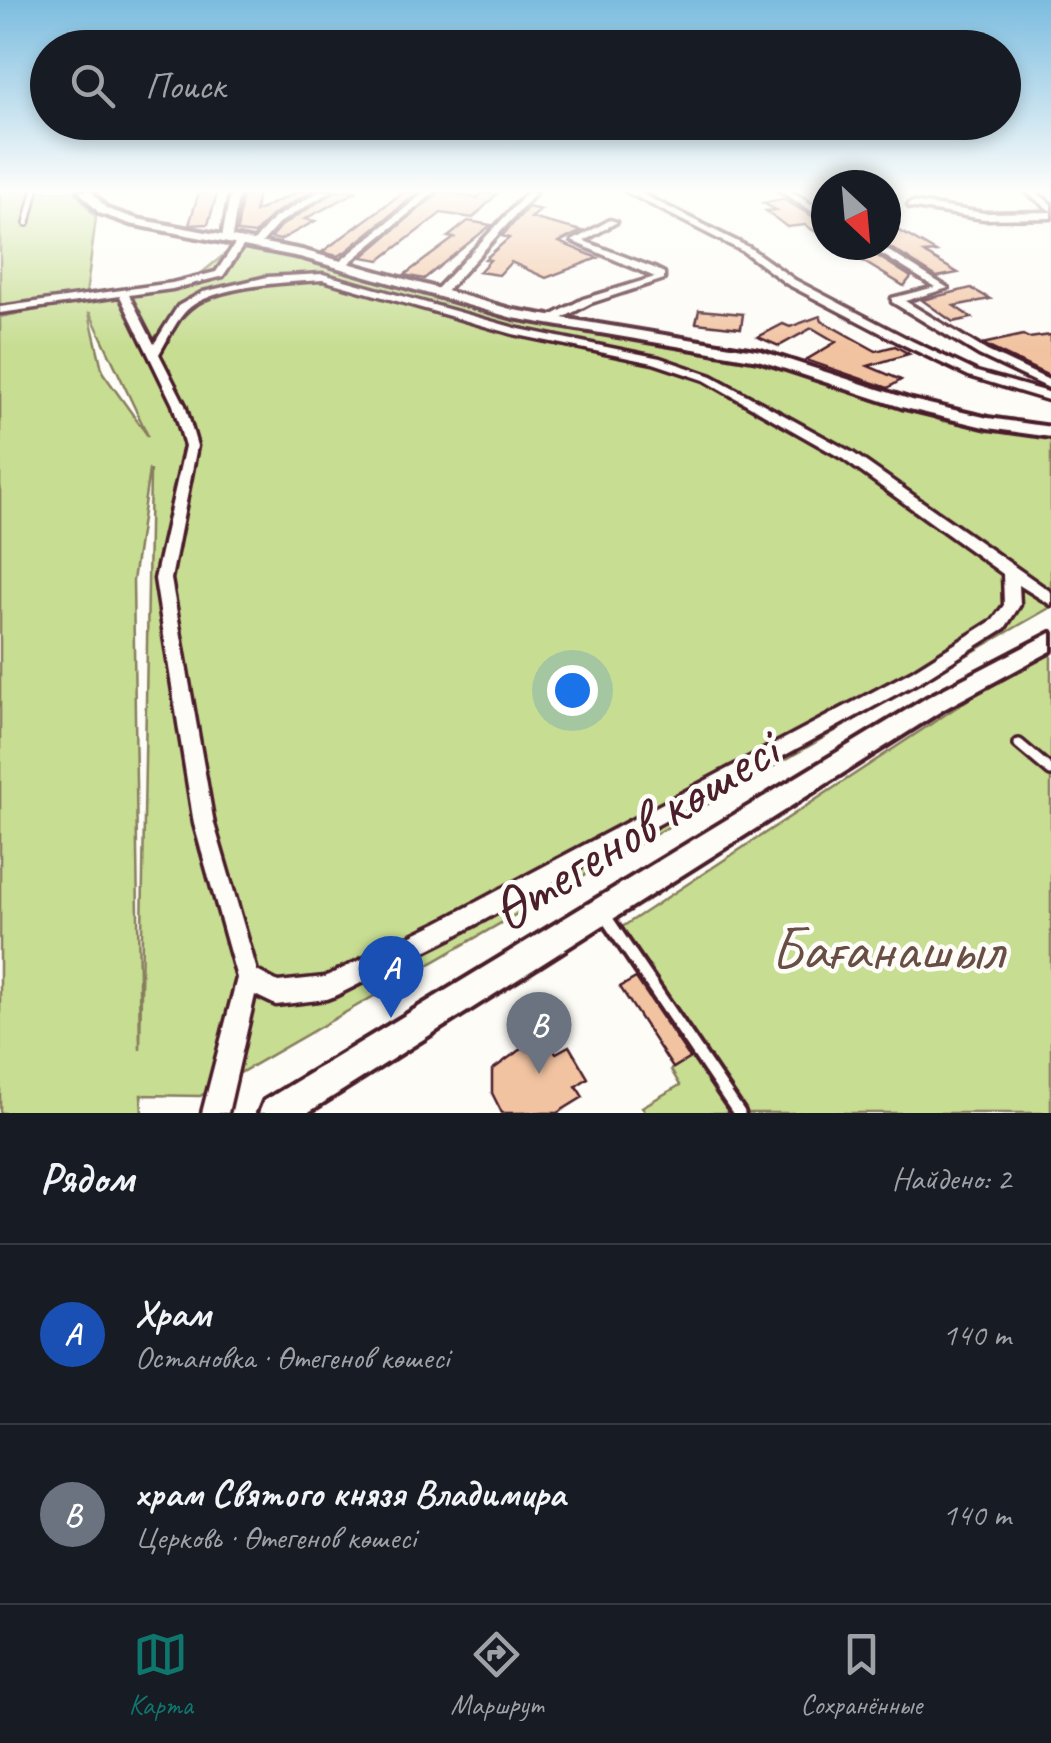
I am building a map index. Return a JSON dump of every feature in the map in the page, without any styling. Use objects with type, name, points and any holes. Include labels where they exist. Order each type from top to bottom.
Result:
[{"type":"street","points":[[0,310],[124,293],[220,274],[240,243]]},
{"type":"street","points":[[254,243],[438,294],[550,320],[760,356],[907,404],[988,423],[1051,432]]},
{"type":"street","points":[[341,265],[368,243]]},
{"type":"street","points":[[438,294],[485,243]]},
{"type":"street","points":[[550,320],[587,301],[659,279],[660,275],[651,270],[582,243]]},
{"type":"street","points":[[733,243],[791,282],[973,374],[1051,397]]},
{"type":"street","points":[[897,260],[944,288],[896,300],[982,353],[1051,385]]},
{"type":"street","points":[[154,353],[182,308],[207,294],[267,280],[310,277],[348,282],[517,332],[656,360],[708,378],[848,456],[1051,600]]},
{"type":"street","points":[[124,293],[179,405],[191,446],[163,579],[170,640],[204,824],[248,978],[215,1113]]},
{"type":"street","points":[[248,978],[276,994],[327,988],[462,921],[918,674],[1000,624],[1012,606],[1011,573]]},
{"type":"street","name":"Өтегенов көшесі","points":[[276,1113],[936,703],[1051,641]]},
{"type":"lane","points":[[1020,744],[1051,771]]},
{"type":"lane","points":[[603,912],[738,1113]]},
{"type":"green space","points":[[0,243],[93,243],[86,295],[0,307]]},
{"type":"green space","points":[[238,243],[252,243],[442,299],[608,329],[664,345],[676,339],[815,374],[942,421],[1051,436],[1051,607],[200,1096],[141,1095],[142,1113],[0,1113],[0,317],[193,280]],"holes":[[[90,313],[148,436],[103,373]],[[150,471],[140,1050],[133,581]]]},
{"type":"green space","name":"Бағанашыл","points":[[1051,645],[1051,1113],[646,1113],[642,1107],[680,1085],[671,1070],[694,1054],[613,933]]},
{"type":"building","points":[[334,243],[356,243],[337,256],[322,252]]},
{"type":"building","points":[[379,243],[402,243],[380,260],[362,257]]},
{"type":"building","points":[[447,243],[469,243],[424,279],[404,275]]},
{"type":"building","points":[[503,243],[561,243],[598,258],[546,278],[511,262],[499,275],[479,272],[490,260],[485,259]]},
{"type":"building","points":[[901,243],[920,243],[936,252],[924,253],[958,273],[937,277],[901,254]]},
{"type":"building","points":[[861,260],[884,260],[911,277],[904,286]]},
{"type":"building","points":[[971,288],[990,299],[954,306],[972,318],[953,322],[922,300]]},
{"type":"building","points":[[699,310],[743,314],[741,328],[696,323]]},
{"type":"building","points":[[820,316],[822,321],[876,351],[895,346],[909,354],[868,366],[901,380],[888,388],[806,360],[836,342],[812,328],[779,346],[758,337],[783,324],[790,327]]},
{"type":"building","points":[[1023,335],[1051,335],[1051,377],[982,344]]},
{"type":"building","points":[[636,978],[690,1058],[673,1068],[620,987]]},
{"type":"building","points":[[544,1032],[556,1053],[569,1046],[588,1078],[576,1086],[583,1097],[557,1113],[502,1113],[492,1093],[492,1070]]},
{"type":"place","name":"Храм","points":[[391,1018]]},
{"type":"place","name":"храм Святого князя Владимира","points":[[539,1074]]}]
